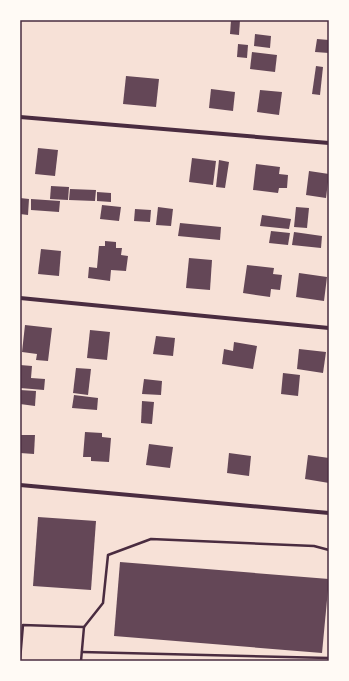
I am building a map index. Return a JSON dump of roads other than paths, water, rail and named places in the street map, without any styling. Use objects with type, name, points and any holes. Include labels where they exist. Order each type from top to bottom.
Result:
[{"type":"street","points":[[20,117],[329,143]]},
{"type":"street","points":[[20,298],[329,328]]},
{"type":"street","points":[[20,485],[329,513]]},
{"type":"lane","points":[[81,661],[84,627],[103,603],[108,555],[151,539],[314,546],[329,550]]},
{"type":"lane","points":[[20,623],[24,625],[84,627]]},
{"type":"lane","points":[[20,660],[24,625]]},
{"type":"lane","points":[[82,652],[329,658]]}]
